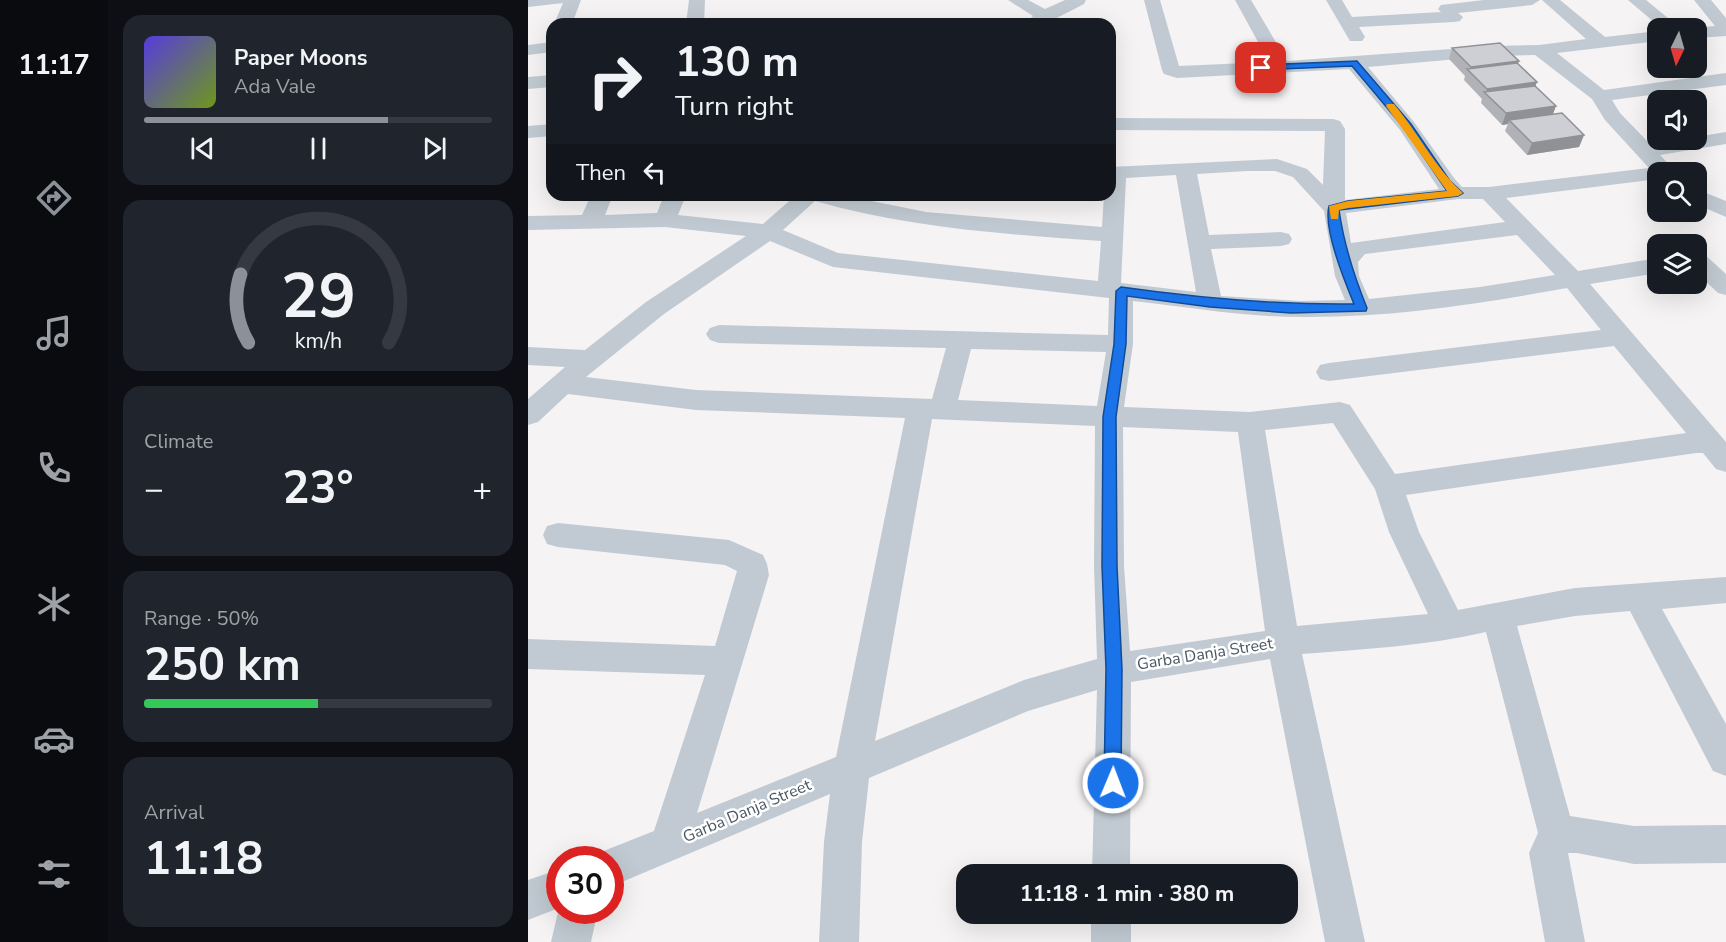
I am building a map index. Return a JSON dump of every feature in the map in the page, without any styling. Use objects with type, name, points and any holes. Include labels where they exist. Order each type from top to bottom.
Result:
[{"type":"street","points":[[528,2],[557,0]]},
{"type":"street","points":[[566,18],[573,0]]},
{"type":"street","points":[[695,18],[696,0]]},
{"type":"street","points":[[1017,0],[1037,18]]},
{"type":"street","points":[[1152,0],[1167,59],[1174,71],[1281,67],[1492,51],[1539,50],[1647,37]]},
{"type":"street","points":[[1243,0],[1281,67]]},
{"type":"street","points":[[1334,0],[1364,62],[1446,183],[1458,193]]},
{"type":"street","points":[[1346,22],[1391,20],[1447,9],[1532,0]]},
{"type":"street","points":[[1550,0],[1600,42]]},
{"type":"street","points":[[1636,0],[1658,18]]},
{"type":"street","points":[[1702,0],[1726,30]]},
{"type":"street","points":[[1045,18],[1075,7]]},
{"type":"street","points":[[1447,9],[1492,51]]},
{"type":"street","points":[[1391,20],[1422,57]]},
{"type":"street","points":[[1707,32],[1726,30]]},
{"type":"street","points":[[528,69],[539,48]]},
{"type":"street","points":[[1539,50],[1600,96],[1612,117],[1653,162]]},
{"type":"street","points":[[1600,96],[1726,79]]},
{"type":"street","points":[[528,83],[546,82]]},
{"type":"street","points":[[1116,124],[1333,125],[1335,129],[1333,208],[1338,240],[1361,308]]},
{"type":"street","points":[[528,132],[546,130]]},
{"type":"street","points":[[1644,151],[1726,138]]},
{"type":"street","points":[[1116,173],[1276,165],[1300,173],[1333,208]]},
{"type":"street","points":[[1185,169],[1210,303]]},
{"type":"street","points":[[1333,208],[1458,193],[1489,193],[1647,174]]},
{"type":"street","points":[[1489,193],[1572,279],[1720,453]]},
{"type":"street","points":[[1707,200],[1726,210]]},
{"type":"street","points":[[591,221],[599,201]]},
{"type":"street","points":[[665,220],[673,201]]},
{"type":"street","points":[[528,415],[590,359],[693,280],[768,232],[802,201]]},
{"type":"street","points":[[838,201],[858,207],[983,226],[1112,235]]},
{"type":"street","points":[[1111,864],[1114,669],[1109,566],[1109,417],[1120,344],[1112,235],[1113,201]]},
{"type":"street","points":[[528,223],[665,220],[768,232],[833,260],[899,269],[1115,290],[1210,303],[1311,310],[1452,300],[1647,267]]},
{"type":"street","points":[[1346,264],[1348,256],[1360,248],[1523,227]]},
{"type":"street","points":[[1198,242],[1281,239]]},
{"type":"street","points":[[1707,256],[1726,253]]},
{"type":"street","points":[[1707,269],[1726,287]]},
{"type":"street","points":[[718,334],[1120,344]]},
{"type":"street","points":[[1329,372],[1622,336]]},
{"type":"street","points":[[839,942],[843,842],[852,767],[931,409],[961,340]]},
{"type":"street","points":[[528,356],[590,359]]},
{"type":"street","points":[[563,384],[696,400],[1109,417],[1250,422],[1340,412],[1388,486],[1404,532],[1450,626]]},
{"type":"street","points":[[1250,422],[1283,642],[1345,942]]},
{"type":"street","points":[[1388,486],[1696,442],[1720,453]]},
{"type":"street","points":[[558,535],[729,553],[752,564],[753,575],[669,844]]},
{"type":"street","name":"Garba Danja Street","points":[[624,862],[1024,696],[1114,669],[1283,642],[1450,626],[1575,602],[1726,590]]},
{"type":"street","points":[[1638,596],[1726,759]]},
{"type":"street","points":[[1498,615],[1557,835],[1548,853],[1565,942]]},
{"type":"street","points":[[528,654],[726,661]]},
{"type":"street","points":[[1557,835],[1577,834],[1634,845],[1726,844]]},
{"type":"street","points":[[528,900],[546,893]]},
{"type":"street","points":[[571,942],[575,924]]},
{"type":"street","points":[[1110,942],[1111,924]]},
{"type":"building","points":[[1500,43],[1519,61],[1471,67],[1452,48]]},
{"type":"building","points":[[1517,63],[1537,82],[1487,89],[1467,69]]},
{"type":"building","points":[[1535,86],[1556,106],[1506,113],[1484,92]]},
{"type":"building","points":[[1562,113],[1584,135],[1532,143],[1509,120]]},
{"type":"slow traffic","points":[[1334,217],[1333,208],[1348,205],[1458,193],[1446,183],[1391,106]]},
{"type":"route","points":[[1113,783],[1114,669],[1109,566],[1109,417],[1120,344],[1121,291],[1180,297],[1210,303],[1291,309],[1361,308],[1338,240],[1333,208],[1458,193],[1446,183],[1407,126],[1354,63],[1261,68]]}]
